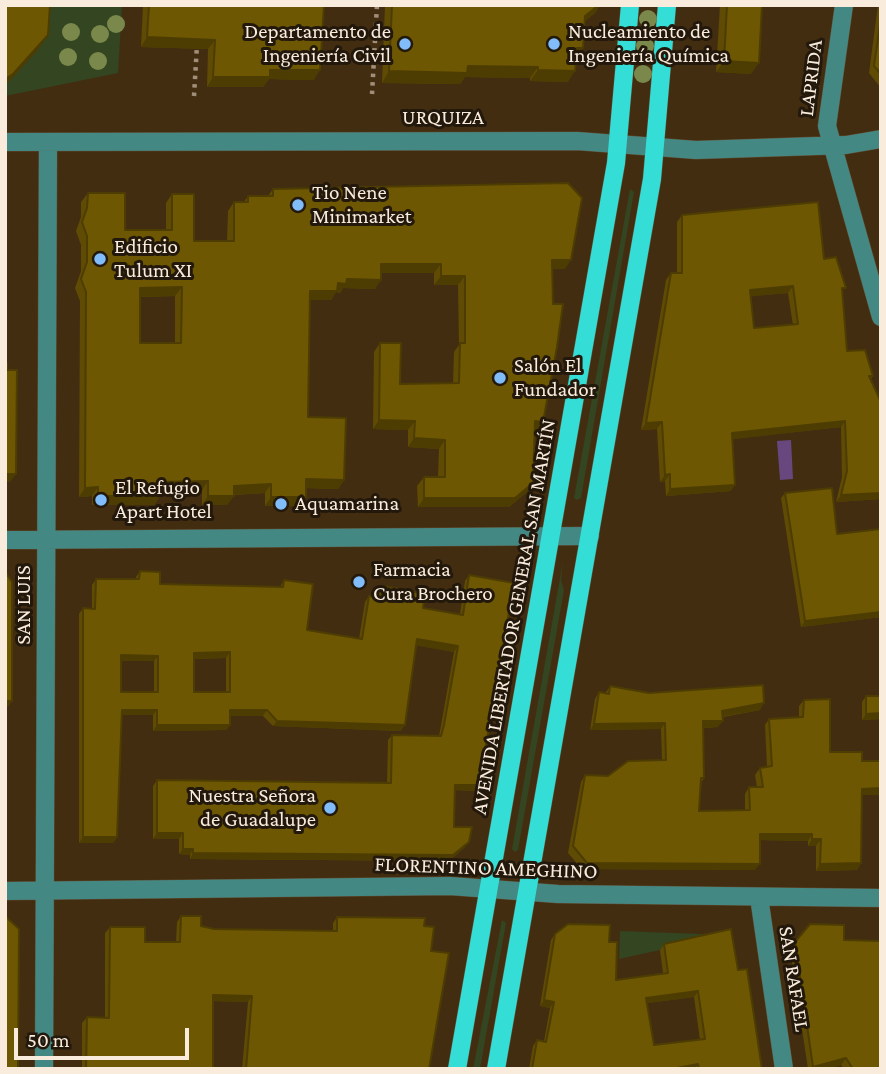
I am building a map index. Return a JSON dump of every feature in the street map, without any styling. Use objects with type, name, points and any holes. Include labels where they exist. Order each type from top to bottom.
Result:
[{"type":"main road","name":"AVENIDA LIBERTADOR GENERAL SAN MARTÍN","points":[[457,1069],[618,144],[630,5]]},
{"type":"main road","points":[[496,1069],[650,192],[667,5]]},
{"type":"street","name":"LAPRIDA","points":[[844,5],[827,126],[881,317]]},
{"type":"street","name":"URQUIZA","points":[[5,142],[577,141],[696,150],[833,146],[881,138]]},
{"type":"street","name":"SAN LUIS","points":[[44,1069],[48,142]]},
{"type":"street","points":[[5,540],[590,536]]},
{"type":"street","name":"FLORENTINO AMEGHINO","points":[[5,891],[450,886],[527,891],[881,898]]},
{"type":"street","name":"SAN RAFAEL","points":[[759,897],[784,1069]]},
{"type":"path","points":[[372,94],[377,5]]},
{"type":"path","points":[[194,96],[197,33]]},
{"type":"green space","points":[[5,5],[122,5],[118,73],[5,96]]},
{"type":"green space","points":[[630,189],[634,192],[581,498],[577,500],[574,498]]},
{"type":"green space","points":[[563,561],[561,580],[564,590],[518,850],[515,852],[512,849]]},
{"type":"green space","points":[[502,920],[506,923],[480,1069],[473,1069]]},
{"type":"green space","points":[[620,931],[727,935],[619,959]]},
{"type":"shaded area","points":[[791,440],[793,479],[780,480],[777,441]]},
{"type":"building","points":[[5,5],[50,5],[48,35],[13,74],[5,79]]},
{"type":"building","points":[[149,5],[324,5],[320,70],[270,70],[270,77],[213,77],[215,40],[147,37]]},
{"type":"building","points":[[392,5],[599,5],[585,16],[583,48],[577,48],[575,71],[538,70],[538,67],[468,66],[467,73],[389,71]]},
{"type":"building","points":[[727,5],[762,5],[759,63],[724,61]]},
{"type":"building","points":[[881,18],[881,74],[874,66]]},
{"type":"building","points":[[568,183],[582,198],[571,260],[552,260],[553,304],[563,304],[557,347],[543,422],[535,421],[533,483],[515,498],[424,498],[424,477],[445,477],[445,440],[414,438],[415,421],[379,420],[380,343],[401,343],[400,384],[459,383],[460,343],[465,343],[465,276],[441,276],[441,264],[381,264],[381,280],[347,279],[346,284],[338,283],[337,291],[310,291],[308,417],[346,418],[344,480],[306,479],[306,497],[271,497],[271,484],[234,486],[234,496],[208,496],[208,481],[160,482],[160,496],[98,496],[98,487],[85,488],[86,292],[81,279],[87,262],[87,236],[82,222],[88,193],[125,193],[125,230],[172,230],[172,194],[194,194],[194,241],[234,241],[234,202],[248,202],[248,196],[273,196],[273,189]],"holes":[[[182,287],[181,343],[140,343],[140,288]]]},
{"type":"building","points":[[818,202],[824,259],[836,257],[846,288],[842,288],[847,351],[865,350],[873,376],[869,376],[881,402],[881,493],[841,495],[847,471],[845,421],[732,433],[735,485],[670,489],[670,474],[665,475],[662,422],[646,423],[671,273],[682,273],[682,215]],"holes":[[[793,286],[798,324],[754,328],[750,290]]]},
{"type":"building","points":[[5,363],[7,370],[17,370],[16,474],[5,474]]},
{"type":"building","points":[[832,488],[837,534],[881,529],[881,612],[805,621],[785,493]]},
{"type":"building","points":[[140,571],[160,572],[160,584],[283,587],[284,580],[313,584],[307,630],[362,639],[369,596],[381,598],[383,586],[425,594],[423,608],[463,615],[469,575],[514,583],[479,785],[455,785],[454,827],[472,827],[469,842],[453,855],[193,853],[193,849],[183,849],[183,833],[157,833],[157,780],[391,783],[392,735],[441,736],[444,725],[458,646],[417,639],[405,725],[277,721],[267,710],[230,710],[230,725],[157,725],[157,710],[122,710],[117,837],[83,837],[83,608],[95,609],[96,579],[139,579]],"holes":[[[230,652],[230,692],[194,692],[194,653]],[[121,655],[158,656],[158,692],[121,692]]]},
{"type":"building","points":[[5,572],[12,582],[12,701],[5,701]]},
{"type":"building","points":[[763,685],[764,703],[722,711],[723,721],[703,721],[704,778],[701,778],[699,811],[750,810],[749,787],[763,787],[760,768],[772,766],[769,719],[803,717],[804,700],[830,699],[830,752],[862,752],[862,761],[881,761],[881,788],[862,789],[861,863],[820,864],[821,839],[812,839],[812,834],[760,834],[760,864],[587,863],[573,846],[585,775],[608,776],[628,761],[666,760],[665,723],[594,724],[599,692],[609,694],[610,686],[649,693]]},
{"type":"building","points":[[866,696],[881,696],[881,713],[866,714]]},
{"type":"building","points":[[5,916],[19,929],[18,1069],[5,1069]]},
{"type":"building","points":[[181,916],[201,916],[201,926],[214,929],[337,931],[337,917],[425,918],[424,926],[434,927],[431,951],[449,953],[429,1069],[246,1069],[252,996],[213,995],[213,1069],[86,1069],[87,1017],[109,1018],[110,927],[145,927],[145,942],[180,942]]},
{"type":"building","points":[[568,924],[610,925],[609,942],[617,942],[616,980],[668,973],[664,944],[731,929],[738,970],[747,969],[762,1069],[699,1069],[698,1064],[672,1069],[532,1069],[537,1040],[546,1042],[554,1002],[544,1000],[555,934]],"holes":[[[698,991],[705,1039],[654,1045],[646,998]]]},
{"type":"building","points":[[810,924],[844,925],[844,940],[881,941],[881,1069],[853,1069],[846,1058],[813,1067],[795,942]]},
{"type":"place","name":"Departamento de Ingeniería Civil","points":[[405,44]]},
{"type":"place","name":"Nucleamiento de Ingeniería Química","points":[[554,44]]},
{"type":"place","name":"Tio Nene Minimarket","points":[[298,205]]},
{"type":"place","name":"Edificio Tulum XI","points":[[100,259]]},
{"type":"place","name":"Salón El Fundador","points":[[500,378]]},
{"type":"place","name":"El Refugio Apart Hotel","points":[[101,500]]},
{"type":"place","name":"Aquamarina","points":[[281,504]]},
{"type":"place","name":"Farmacia Cura Brochero","points":[[359,582]]},
{"type":"place","name":"Nuestra Señora de Guadalupe","points":[[330,808]]}]
